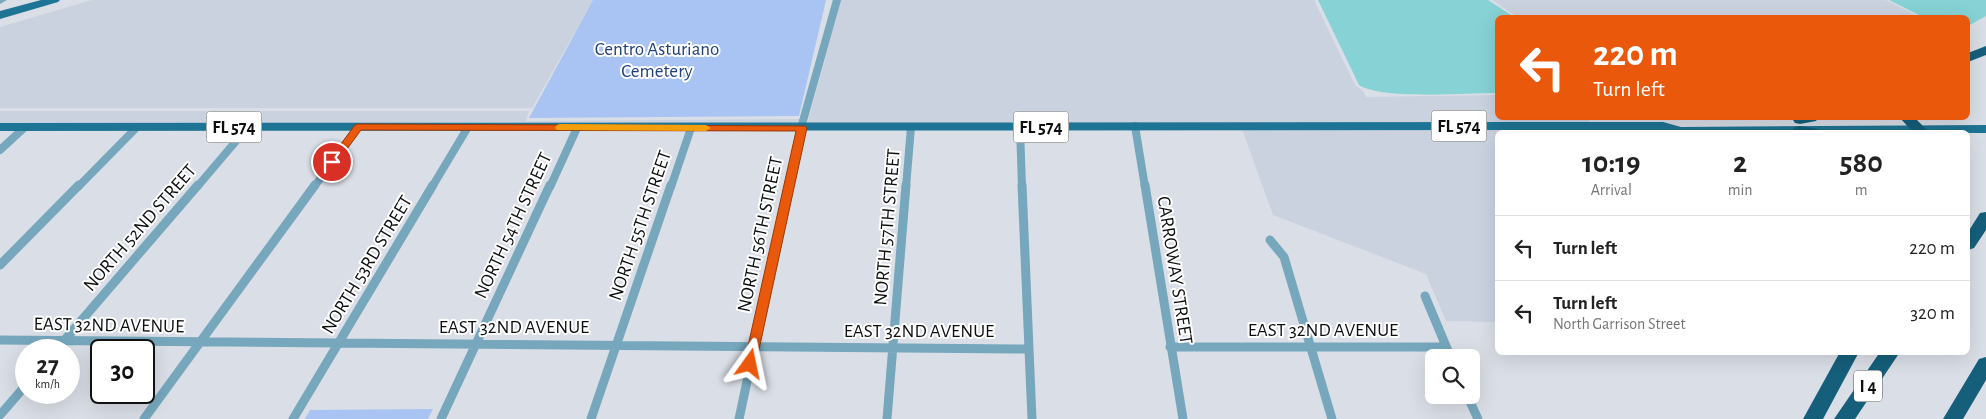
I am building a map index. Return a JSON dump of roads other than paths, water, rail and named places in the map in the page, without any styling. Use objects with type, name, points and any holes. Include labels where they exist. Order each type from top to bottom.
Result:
[{"type":"highway","points":[[1970,57],[1986,50]]},
{"type":"highway","points":[[1970,241],[1986,217]]},
{"type":"highway","points":[[1813,419],[1848,355]]},
{"type":"highway","name":"I 4","points":[[1844,419],[1889,355]]},
{"type":"highway","points":[[1953,419],[1986,364]]},
{"type":"main road","points":[[0,6],[20,0]]},
{"type":"main road","points":[[0,16],[54,0]]},
{"type":"main road","points":[[1914,125],[1986,119]]},
{"type":"main road","points":[[1806,125],[1914,125],[1986,129]]},
{"type":"main road","name":"FL 574","points":[[0,127],[1663,126],[1680,130],[1806,125]]},
{"type":"street","name":"NORTH 56TH STREET","points":[[739,419],[802,128],[837,0]]},
{"type":"street","name":"CARROWAY STREET","points":[[1135,126],[1183,419]]},
{"type":"street","points":[[0,150],[25,127]]},
{"type":"street","points":[[0,265],[137,127]]},
{"type":"street","name":"NORTH 52ND STREET","points":[[66,339],[248,127]]},
{"type":"street","points":[[144,419],[358,127]]},
{"type":"street","name":"NORTH 53RD STREET","points":[[293,419],[468,127]]},
{"type":"street","name":"NORTH 57TH STREET","points":[[887,419],[911,127]]},
{"type":"street","points":[[1020,127],[1032,419]]},
{"type":"street","name":"NORTH 54TH STREET","points":[[441,419],[577,128]]},
{"type":"street","name":"NORTH 55TH STREET","points":[[590,419],[691,128]]},
{"type":"street","points":[[1270,240],[1284,257],[1332,419]]},
{"type":"street","points":[[1424,296],[1446,347]]},
{"type":"street","name":"EAST 32ND AVENUE","points":[[0,340],[15,340]]},
{"type":"street","name":"EAST 32ND AVENUE","points":[[80,342],[1028,348]]},
{"type":"street","name":"EAST 32ND AVENUE","points":[[1170,347],[1446,347]]},
{"type":"street","points":[[0,415],[15,398]]},
{"type":"street","points":[[1472,404],[1478,419]]},
{"type":"park label","name":"Centro Asturiano Cemetery","points":[[657,59]]}]
